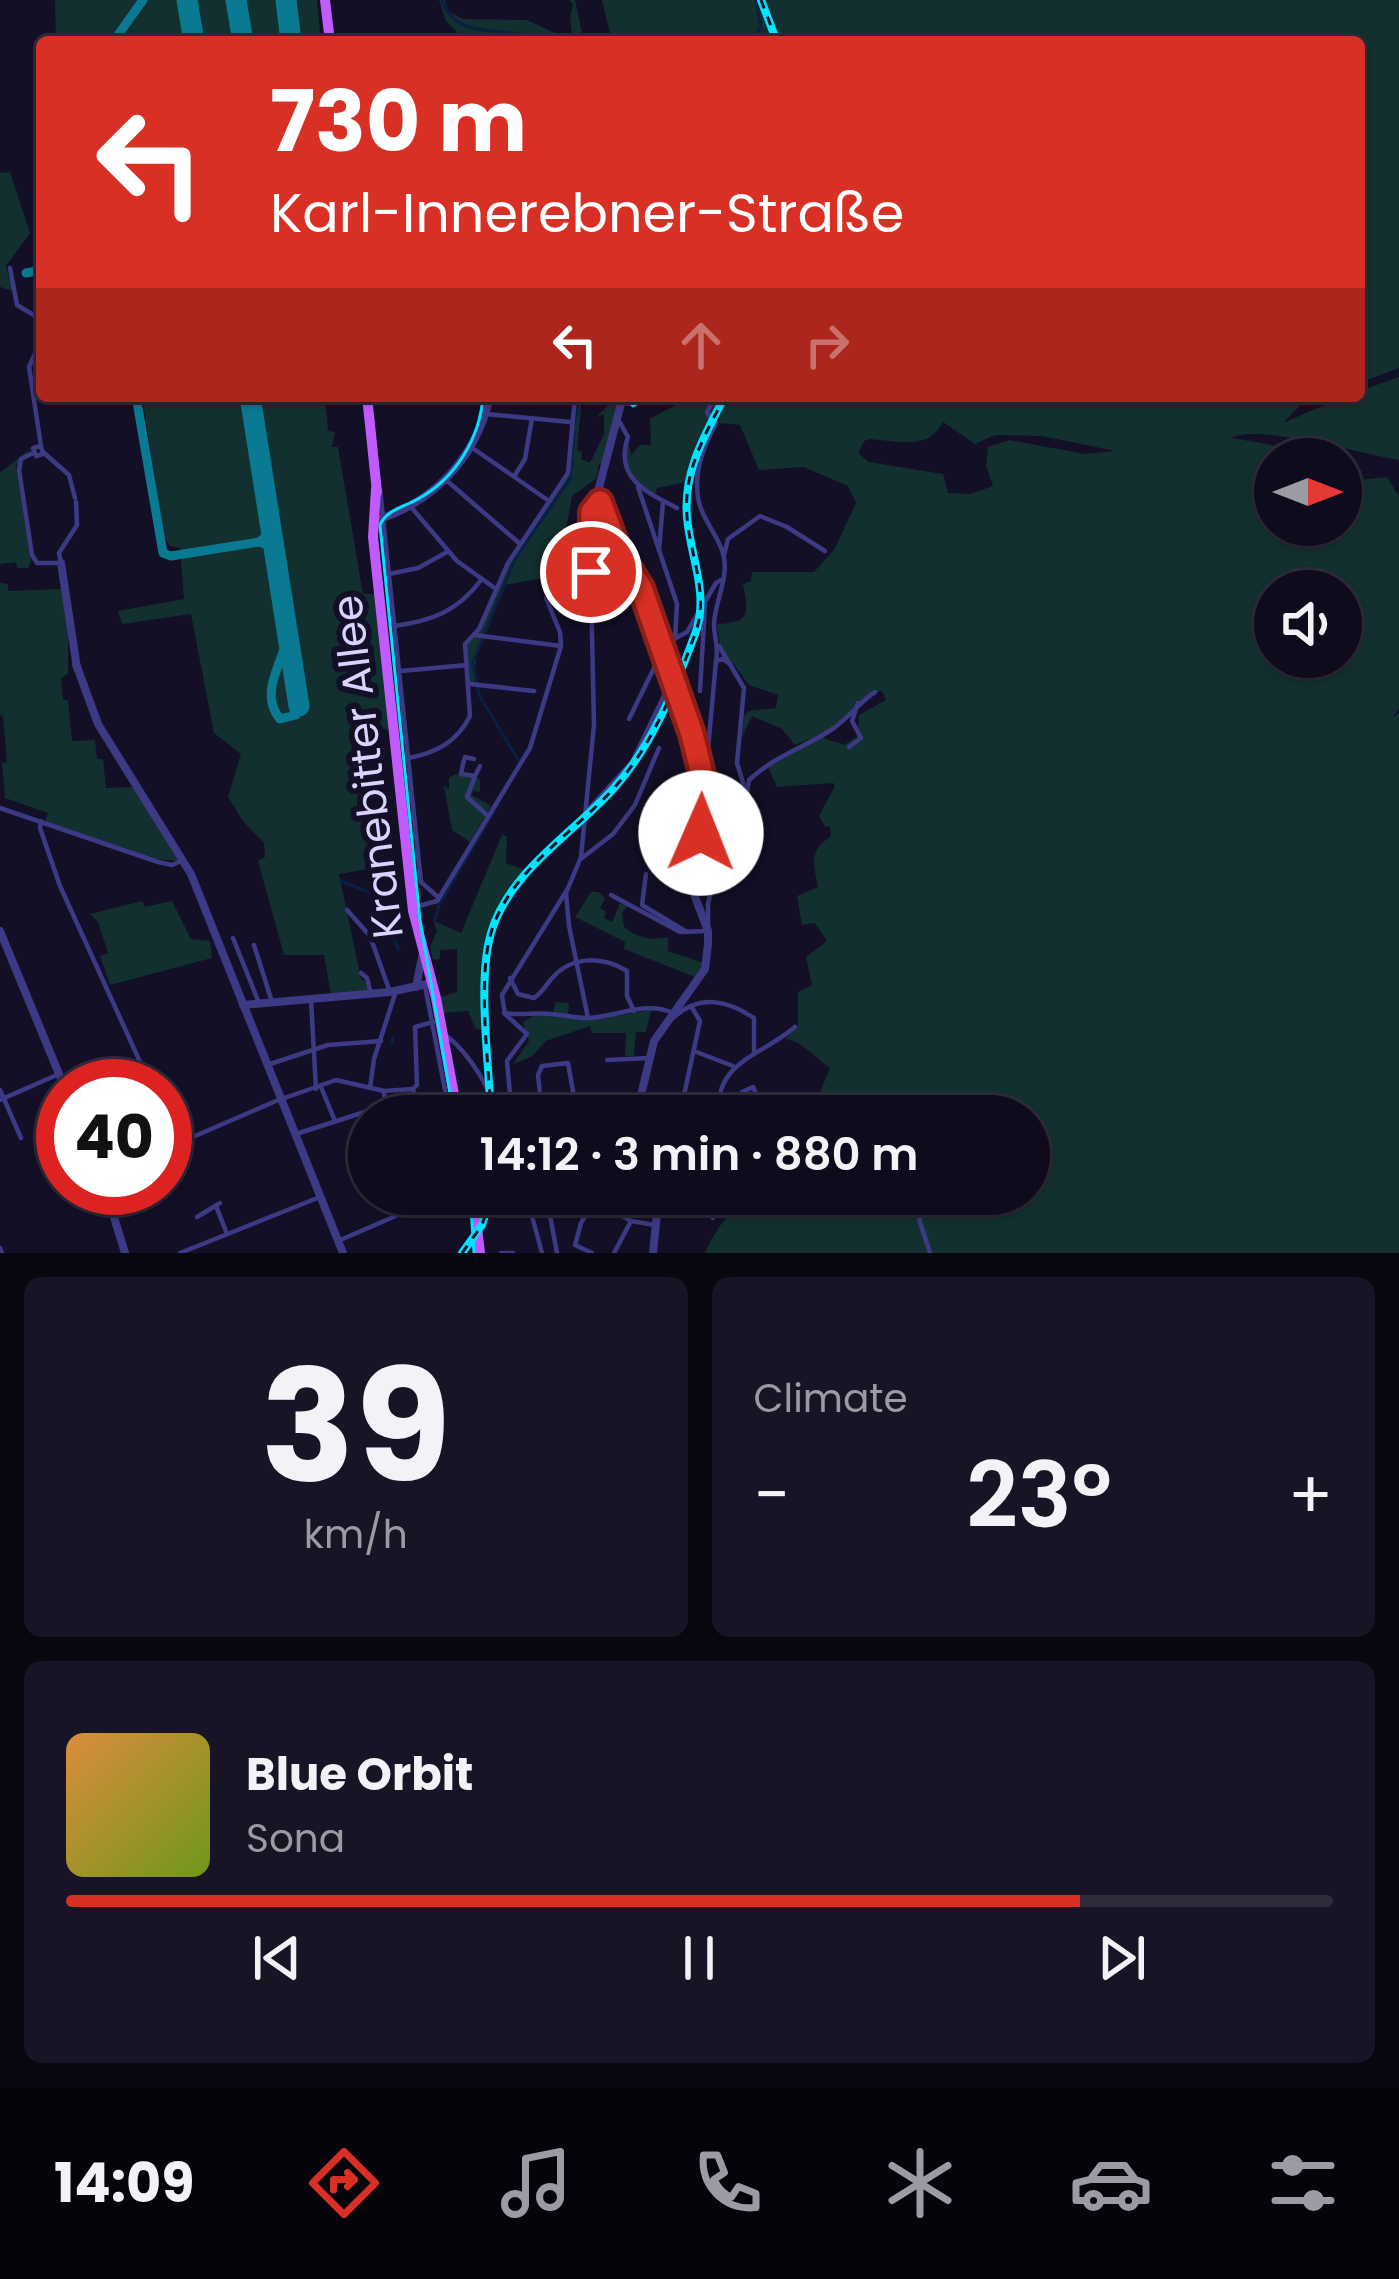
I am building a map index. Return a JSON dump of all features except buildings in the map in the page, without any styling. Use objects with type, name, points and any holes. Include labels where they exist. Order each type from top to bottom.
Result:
[{"type":"main road","points":[[325,0],[329,36]]},
{"type":"main road","name":"Kranebitter Allee","points":[[369,402],[376,549],[413,908],[424,985],[443,1035],[451,1095]]},
{"type":"main road","points":[[471,1215],[480,1253]]},
{"type":"street","points":[[10,268],[16,303],[36,316]]},
{"type":"street","points":[[36,351],[29,367],[38,450]]},
{"type":"street","name":"Kranebitter Allee","points":[[369,402],[378,520],[389,574],[422,884],[440,898]]},
{"type":"street","points":[[378,520],[411,507],[446,480],[471,447],[486,402]]},
{"type":"street","points":[[408,758],[436,751],[464,728],[472,711],[473,684],[465,644],[478,636],[520,544],[568,473],[574,402]]},
{"type":"street","points":[[622,402],[597,494],[619,553],[641,588],[701,763],[704,795]]},
{"type":"street","points":[[708,932],[694,894],[719,646],[714,622],[724,556],[704,518],[698,488],[700,454],[714,420],[707,412],[713,402]]},
{"type":"street","points":[[484,413],[570,422]]},
{"type":"street","points":[[514,476],[526,459],[532,418]]},
{"type":"street","points":[[619,421],[628,437],[623,453],[626,466],[638,487],[678,606],[675,639]]},
{"type":"street","points":[[471,447],[549,501]]},
{"type":"street","points":[[38,450],[70,475],[75,500],[77,525],[59,553],[76,664],[85,692],[98,724],[194,882],[343,1253]]},
{"type":"street","points":[[38,450],[23,457],[19,467],[32,556],[39,564],[61,563]]},
{"type":"street","points":[[446,480],[520,544]]},
{"type":"street","points":[[638,487],[677,508]]},
{"type":"street","points":[[510,1095],[507,1061],[527,1034],[504,1012],[502,994],[566,890],[580,858],[595,704],[592,512],[600,502]]},
{"type":"street","points":[[659,550],[663,502]]},
{"type":"street","points":[[411,507],[447,552],[496,589]]},
{"type":"street","points":[[720,596],[728,538],[760,516],[787,526],[825,551]]},
{"type":"street","points":[[389,574],[418,568],[447,552]]},
{"type":"street","points":[[591,576],[625,571]]},
{"type":"street","points":[[394,626],[450,611],[481,580]]},
{"type":"street","points":[[659,647],[687,632],[716,581],[722,580]]},
{"type":"street","points":[[413,908],[433,905],[440,898],[534,739],[561,646],[547,598]]},
{"type":"street","points":[[700,691],[705,604]]},
{"type":"street","points":[[478,636],[561,646]]},
{"type":"street","points":[[641,1095],[665,1024],[706,966],[707,908],[715,879],[740,846],[751,821],[737,758],[745,695],[735,668],[719,646]]},
{"type":"street","points":[[629,719],[663,658]]},
{"type":"street","points":[[716,661],[723,658],[735,668]]},
{"type":"street","points":[[399,671],[467,664]]},
{"type":"street","points":[[586,813],[632,762],[671,681]]},
{"type":"street","points":[[473,684],[534,691]]},
{"type":"street","points":[[747,795],[749,779],[770,761],[831,730],[875,692]]},
{"type":"street","points":[[849,747],[861,738],[852,722],[858,703]]},
{"type":"street","points":[[580,858],[613,834],[635,806],[659,748]]},
{"type":"street","points":[[474,784],[460,774],[472,763],[474,784],[467,797],[475,799],[488,816]]},
{"type":"street","points":[[0,808],[158,862],[184,865]]},
{"type":"street","points":[[649,847],[657,812],[703,816]]},
{"type":"street","points":[[41,821],[60,886],[139,1059]]},
{"type":"street","points":[[646,874],[642,904],[692,934]]},
{"type":"street","points":[[566,890],[588,1018]]},
{"type":"street","points":[[610,895],[681,933],[708,932]]},
{"type":"street","points":[[347,910],[372,940],[393,992],[370,1088]]},
{"type":"street","points":[[0,931],[53,1059]]},
{"type":"street","points":[[233,938],[260,1004]]},
{"type":"street","points":[[254,945],[272,1003]]},
{"type":"street","points":[[510,978],[518,994],[534,998],[554,976],[578,962],[601,961],[625,969],[627,998],[634,1011]]},
{"type":"street","points":[[361,973],[371,994]]},
{"type":"street","points":[[243,1005],[424,985]]},
{"type":"street","name":"Kranebitter Allee","points":[[424,985],[449,1095]]},
{"type":"street","points":[[310,1000],[318,1088],[335,1121]]},
{"type":"street","points":[[665,1024],[691,1006],[719,1001],[750,1014],[756,1026],[754,1053]]},
{"type":"street","points":[[684,1095],[700,1019],[691,1006]]},
{"type":"street","points":[[504,1012],[521,1017],[545,1013],[588,1018],[665,1008],[673,1012]]},
{"type":"street","points":[[414,1095],[415,1027],[433,1022]]},
{"type":"street","points":[[721,1095],[733,1066],[795,1027]]},
{"type":"street","points":[[443,1035],[464,1052],[490,1095]]},
{"type":"street","points":[[267,1065],[328,1045],[380,1041]]},
{"type":"street","points":[[694,1051],[733,1066]]},
{"type":"street","points":[[607,1060],[650,1058]]},
{"type":"street","points":[[540,1095],[542,1066],[568,1063],[574,1095]]},
{"type":"street","points":[[192,1139],[281,1099],[339,1080],[384,1090],[413,1089]]},
{"type":"street","points":[[2,1099],[36,1084]]},
{"type":"street","points":[[742,1092],[753,1088],[756,1095]]},
{"type":"street","points":[[0,1090],[21,1138]]},
{"type":"street","points":[[384,1090],[384,1095]]},
{"type":"street","points":[[296,1134],[348,1117]]},
{"type":"street","points":[[180,1253],[320,1197]]},
{"type":"street","points":[[197,1217],[218,1204],[227,1234]]},
{"type":"street","points":[[113,1215],[125,1253]]},
{"type":"street","points":[[338,1241],[394,1215]]},
{"type":"street","points":[[532,1215],[542,1253]]},
{"type":"street","points":[[551,1215],[557,1253]]},
{"type":"street","points":[[586,1215],[576,1243],[578,1249],[592,1253]]},
{"type":"street","points":[[623,1215],[655,1225]]},
{"type":"street","points":[[653,1252],[656,1215]]},
{"type":"street","points":[[922,1215],[919,1219],[930,1253]]},
{"type":"street","points":[[614,1253],[631,1221]]},
{"type":"street","points":[[501,1253],[513,1253]]},
{"type":"green space","points":[[55,0],[317,0],[320,36],[56,36]]},
{"type":"green space","points":[[439,0],[445,0],[449,12],[463,19],[527,20],[562,36],[460,36],[446,21]]},
{"type":"green space","points":[[569,0],[575,0],[583,36],[571,36],[573,5]]},
{"type":"green space","points":[[602,0],[1399,0],[1399,368],[1365,381],[1365,36],[611,36]]},
{"type":"green space","points":[[10,172],[30,233],[6,266],[13,291],[0,287],[0,173]]},
{"type":"green space","points":[[1399,377],[1399,460],[1362,453],[1362,438],[1244,434],[1232,438],[1254,442],[1254,546],[1362,546],[1362,480],[1387,477],[1399,496],[1399,708],[1393,717],[1399,713],[1399,1253],[705,1253],[729,1215],[1050,1215],[1050,1095],[823,1095],[820,1092],[830,1068],[803,1046],[785,1039],[798,1027],[798,992],[812,985],[806,957],[827,941],[815,923],[802,925],[797,896],[818,887],[814,858],[831,836],[830,827],[819,816],[835,786],[777,787],[768,767],[821,737],[844,745],[858,736],[859,715],[886,700],[882,691],[867,696],[833,727],[795,745],[782,729],[752,716],[742,737],[744,716],[749,711],[776,708],[778,695],[749,685],[720,646],[717,624],[737,621],[745,614],[743,584],[751,581],[752,572],[814,572],[834,550],[856,503],[848,486],[804,467],[759,470],[740,425],[719,423],[722,402],[1303,402],[1283,423],[1331,402],[1365,402],[1365,389]],"holes":[[[943,422],[975,444],[995,435],[1042,436],[1115,451],[1085,454],[1009,440],[988,447],[986,466],[993,486],[970,494],[948,493],[943,474],[869,462],[858,453],[870,439],[921,441]]]},
{"type":"green space","points":[[143,402],[326,402],[328,431],[335,432],[332,447],[338,447],[363,594],[377,594],[391,730],[355,726],[349,736],[359,770],[368,777],[365,789],[387,866],[339,874],[361,979],[369,991],[331,995],[324,955],[284,955],[258,861],[265,857],[264,843],[228,797],[241,754],[214,733],[191,614],[122,624],[118,611],[184,599],[180,548],[170,546],[164,536]]},
{"type":"green space","points":[[576,402],[581,402],[577,450],[590,463],[604,434],[604,414],[597,417],[610,402],[619,402],[605,464],[599,464],[596,479],[572,496],[567,524],[548,562],[541,560],[543,578],[505,585],[477,649],[474,687],[466,640],[474,635],[508,563],[566,477]]},
{"type":"green space","points":[[681,402],[721,402],[696,451],[687,482],[657,488],[654,498],[630,476],[624,447],[629,445],[631,455],[640,445],[651,445],[650,419]]},
{"type":"green space","points":[[32,447],[16,466],[31,562],[28,568],[17,568],[16,562],[0,564],[0,473]]},
{"type":"green space","points":[[0,583],[8,584],[8,591],[62,589],[68,674],[61,678],[72,741],[95,740],[106,788],[133,787],[178,861],[154,859],[45,821],[48,813],[5,798]]},
{"type":"green space","points":[[521,766],[440,906],[436,922],[461,933],[502,835],[507,836],[506,863],[525,870],[493,925],[486,965],[486,1032],[475,1028],[468,1011],[443,1013],[440,997],[457,992],[457,949],[440,950],[440,959],[433,960],[430,947],[437,931],[433,921],[439,901]]},
{"type":"green space","points":[[455,774],[480,779],[480,792],[472,795],[491,806],[470,842],[452,830],[444,786],[449,789],[449,778]]},
{"type":"green space","points":[[591,892],[605,898],[600,908],[606,912],[604,918],[612,922],[620,903],[627,906],[622,913],[624,927],[644,938],[668,937],[668,951],[704,963],[695,977],[624,949],[625,942],[575,917]]},
{"type":"green space","points":[[142,901],[145,907],[172,901],[191,939],[210,941],[212,958],[110,985],[100,956],[108,953],[98,922],[90,914]]},
{"type":"green space","points":[[555,1002],[569,1003],[568,1017],[651,1010],[646,1032],[636,1032],[634,1056],[625,1056],[626,1033],[592,1033],[590,1026],[546,1041],[531,1057],[513,1064],[529,1041],[523,1022],[553,1015]]},
{"type":"waterway","points":[[442,0],[459,23],[530,36]]},
{"type":"waterway","points":[[756,1],[761,27],[756,36]]},
{"type":"waterway","points":[[574,424],[579,402]]},
{"type":"waterway","points":[[520,763],[479,695],[473,662],[516,557],[570,479],[574,433]]},
{"type":"waterway","points":[[435,921],[439,905],[496,808]]},
{"type":"waterway","points":[[341,881],[371,893],[399,950]]},
{"type":"waterway","points":[[392,1043],[393,1038]]},
{"type":"taxiway","points":[[117,36],[143,0]]},
{"type":"taxiway","points":[[26,273],[36,271]]},
{"type":"taxiway","points":[[137,402],[163,553],[171,556],[259,542],[268,535],[270,524]]},
{"type":"taxiway","points":[[252,409],[253,402]]},
{"type":"taxiway","points":[[259,542],[271,546],[275,554]]},
{"type":"taxiway","points":[[288,635],[271,699],[280,719],[296,715],[299,706]]},
{"type":"runway","points":[[187,0],[193,36]]},
{"type":"runway","points":[[236,0],[242,36]]},
{"type":"runway","points":[[286,0],[290,36]]},
{"type":"runway","points":[[251,402],[299,706]]},
{"type":"tram line","points":[[450,1095],[420,920],[380,525],[391,512],[432,490],[454,468],[471,442],[482,402]]},
{"type":"tram line","points":[[629,402],[633,406],[639,402]]},
{"type":"tram line","points":[[471,1215],[474,1253]]},
{"type":"railway","points":[[761,0],[775,36]]},
{"type":"railway","points":[[490,1095],[484,998],[491,933],[527,872],[628,771],[671,695],[699,619],[698,576],[687,517],[688,484],[722,402]]},
{"type":"railway","points":[[462,1253],[485,1215]]},
{"type":"route","points":[[591,572],[592,512],[600,502],[612,539],[641,588],[701,763],[701,833]]}]
